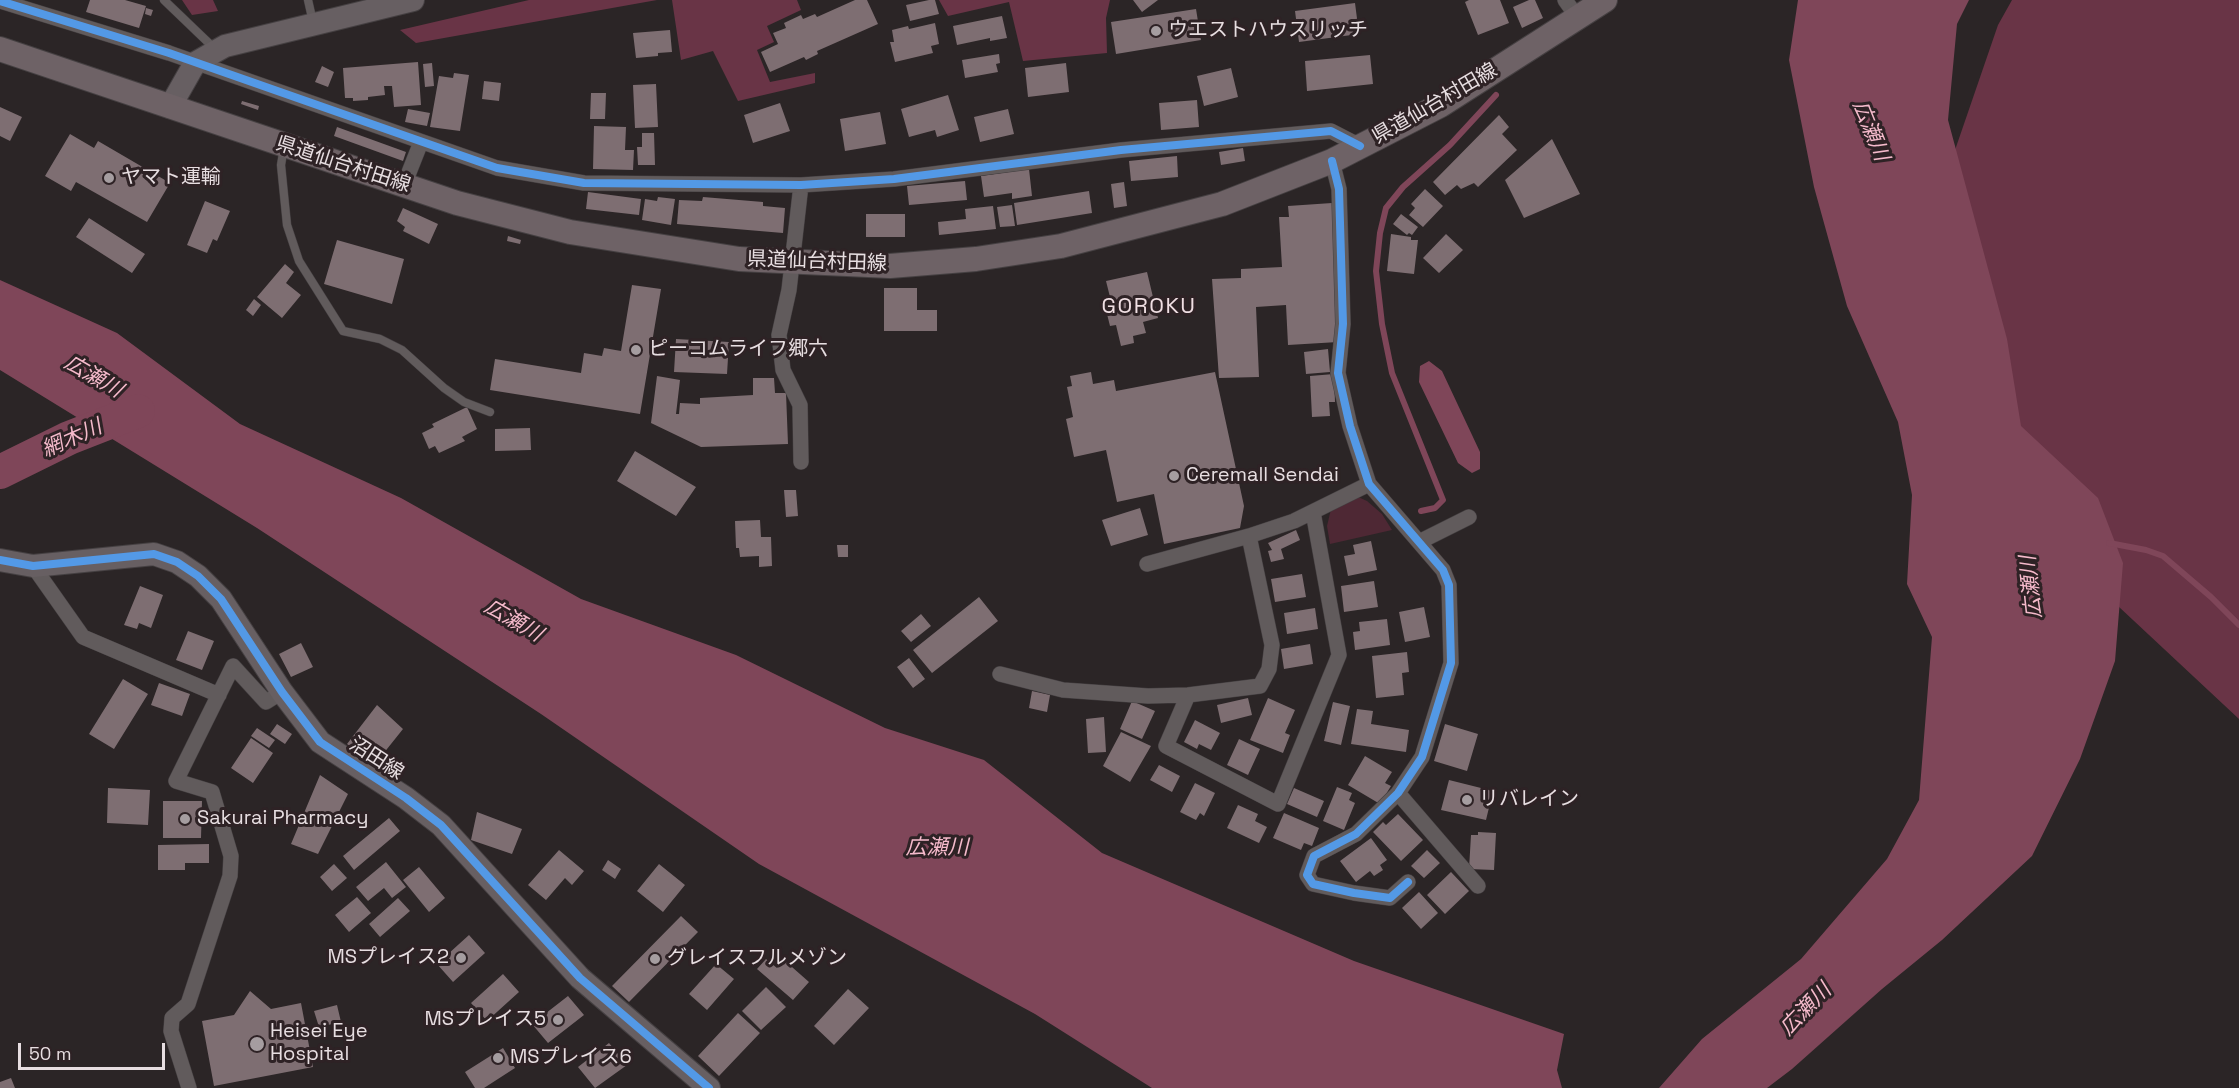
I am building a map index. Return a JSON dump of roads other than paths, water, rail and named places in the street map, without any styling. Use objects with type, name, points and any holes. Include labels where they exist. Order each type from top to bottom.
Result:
[{"type":"main road","name":"県道仙台村田線","points":[[0,49],[457,203],[570,232],[739,259],[890,267],[976,259],[1061,246],[1222,204],[1332,161],[1441,105],[1572,9],[1605,0]]},
{"type":"street","points":[[170,107],[195,63],[225,46],[413,0]]},
{"type":"street","points":[[0,1],[169,53],[497,168],[584,183],[801,185],[894,179],[1121,150],[1331,131],[1360,146]]},
{"type":"street","points":[[404,185],[421,142]]},
{"type":"street","points":[[1332,161],[1339,189],[1340,212],[1343,324],[1338,373],[1350,426],[1369,484],[1443,570],[1449,585],[1451,663],[1422,757],[1398,793],[1356,834],[1314,856],[1307,875],[1313,884],[1390,898],[1408,882]]},
{"type":"street","points":[[801,185],[793,263],[779,335],[783,370],[801,405],[801,462]]},
{"type":"street","points":[[1147,564],[1250,536],[1294,521],[1369,484]]},
{"type":"street","points":[[1188,695],[1166,746],[1278,804],[1339,655],[1312,512]]},
{"type":"street","points":[[1419,542],[1469,517]]},
{"type":"street","points":[[1000,674],[1063,690],[1148,696],[1188,695],[1260,686],[1269,669],[1272,645],[1250,536]]},
{"type":"street","name":"沼田線","points":[[0,560],[33,566],[154,554],[177,562],[198,576],[221,599],[282,692],[320,742],[406,798],[441,825],[580,978],[710,1088]]},
{"type":"street","points":[[33,566],[82,637],[219,694]]},
{"type":"street","points":[[189,1088],[171,1031],[172,1018],[188,1004],[230,876],[231,856],[212,792],[176,781],[233,666],[266,702],[282,692]]},
{"type":"street","points":[[1398,793],[1478,886]]},
{"type":"lane","points":[[165,0],[217,51]]},
{"type":"lane","points":[[308,0],[314,24]]},
{"type":"lane","points":[[284,145],[281,165],[287,225],[299,261],[343,331],[380,339],[402,350],[444,388],[464,402],[490,412]]},
{"type":"water","name":"広瀬川","points":[[1798,0],[1969,0],[1957,24],[1948,120],[2007,339],[2021,426],[2098,498],[2123,563],[2115,661],[2080,759],[2032,856],[1942,940],[1767,1088],[1659,1088],[1702,1039],[1801,959],[1887,859],[1919,800],[1932,637],[1907,584],[1912,495],[1898,422],[1847,306],[1814,187],[1789,60]]},
{"type":"water","name":"広瀬川","points":[[0,280],[117,333],[240,424],[401,498],[581,599],[736,655],[885,728],[984,760],[1102,853],[1354,961],[1564,1034],[1557,1070],[1562,1088],[1152,1088],[1035,1014],[759,864],[541,714],[257,528],[0,370]]},
{"type":"water","points":[[1429,361],[1442,371],[1480,452],[1480,469],[1472,473],[1458,463],[1419,382],[1420,366]]},
{"type":"waterway","points":[[1421,511],[1435,508],[1443,500],[1392,373],[1382,324],[1376,271],[1380,233],[1386,208],[1403,187],[1450,145],[1496,95]]},
{"type":"waterway","name":"網木川","points":[[0,472],[69,438],[138,411]]},
{"type":"waterway","points":[[2109,543],[2146,550],[2163,556],[2211,597],[2239,625]]},
{"type":"place","name":"ウエストハウスリッチ","points":[[1156,31]]},
{"type":"place","name":"ヤマト運輸","points":[[109,178]]},
{"type":"place","name":"ピーコムライフ郷六","points":[[636,350]]},
{"type":"place","name":"Ceremall Sendai","points":[[1174,476]]},
{"type":"place","name":"リバレイン","points":[[1467,800]]},
{"type":"place","name":"Sakurai Pharmacy","points":[[185,819]]},
{"type":"place","name":"MSプレイス2","points":[[461,958]]},
{"type":"place","name":"グレイスフルメゾン","points":[[655,959]]},
{"type":"place","name":"MSプレイス5","points":[[558,1020]]},
{"type":"place","name":"Heisei Eye Hospital","points":[[257,1044]]},
{"type":"place","name":"MSプレイス6","points":[[498,1058]]},
{"type":"district","name":"GOROKU","points":[[1149,307]]}]
